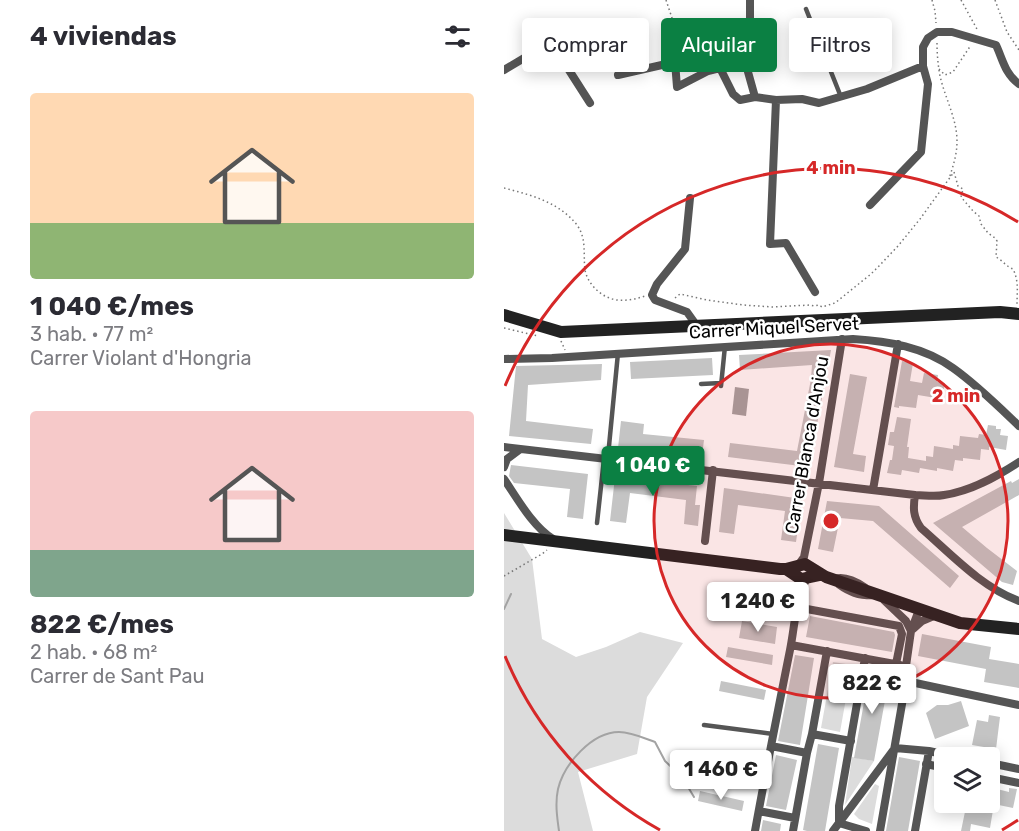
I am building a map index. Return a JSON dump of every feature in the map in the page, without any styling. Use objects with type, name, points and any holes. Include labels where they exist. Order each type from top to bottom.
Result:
[{"type":"main road","points":[[504,315],[561,332],[1000,312],[1018,314]]},
{"type":"main road","points":[[504,535],[805,572],[960,623],[1019,630]]},
{"type":"street","points":[[750,0],[750,20],[743,54],[755,97]]},
{"type":"street","points":[[870,205],[921,152],[928,84],[923,66],[923,47],[928,38],[937,32],[952,32],[996,45],[1006,71],[1019,84]]},
{"type":"street","points":[[504,70],[551,42],[590,103]]},
{"type":"street","points":[[618,75],[675,62],[677,87],[708,71],[720,68],[733,94],[740,100],[755,97],[776,100],[802,99],[819,103],[867,89],[923,66]]},
{"type":"street","points":[[776,100],[770,244],[786,243],[815,292]]},
{"type":"street","points":[[690,198],[685,249],[657,284],[652,295],[655,300],[687,312],[697,326]]},
{"type":"street","name":"Carrer Miquel Servet","points":[[504,359],[842,339],[875,340],[923,352],[952,367],[1019,426]]},
{"type":"street","name":"Carrer Blanca d'Anjou","points":[[755,831],[791,645],[796,607],[805,572],[842,339]]},
{"type":"street","points":[[873,490],[898,344]]},
{"type":"street","points":[[504,447],[915,495],[944,495],[964,490],[987,481],[1019,462]]},
{"type":"street","points":[[504,467],[507,459],[519,450]]},
{"type":"street","points":[[705,541],[713,470]]},
{"type":"street","points":[[504,479],[545,534],[556,540]]},
{"type":"street","points":[[915,495],[914,515],[921,528],[985,582],[1003,595],[1019,601]]},
{"type":"street","points":[[525,510],[531,525],[528,537]]},
{"type":"street","points":[[885,598],[906,621],[910,631]]},
{"type":"street","points":[[796,607],[898,626],[902,634],[896,664]]},
{"type":"street","points":[[906,621],[912,612],[919,610]]},
{"type":"street","points":[[880,831],[906,681],[910,631],[919,610]]},
{"type":"street","points":[[910,631],[922,621],[936,615]]},
{"type":"street","points":[[791,645],[906,666]]},
{"type":"street","points":[[793,831],[827,651]]},
{"type":"street","points":[[839,823],[839,806],[865,658]]},
{"type":"street","points":[[906,681],[1019,705]]},
{"type":"street","points":[[812,734],[851,741]]},
{"type":"street","points":[[771,746],[807,753]]},
{"type":"street","points":[[895,748],[934,752]]},
{"type":"street","points":[[833,831],[895,748]]},
{"type":"street","points":[[915,831],[928,751]]},
{"type":"street","points":[[926,764],[934,766]]},
{"type":"street","points":[[1000,765],[1019,769]]},
{"type":"street","points":[[1000,779],[1019,783]]},
{"type":"street","points":[[759,811],[795,818]]},
{"type":"street","points":[[839,823],[866,831]]},
{"type":"lane","points":[[806,9],[841,97]]},
{"type":"lane","points":[[701,384],[721,384],[725,346]]},
{"type":"lane","points":[[609,446],[618,353]]},
{"type":"lane","points":[[597,523],[604,459]]},
{"type":"lane","points":[[704,725],[773,735]]},
{"type":"path","points":[[666,0],[672,18]]},
{"type":"path","points":[[932,0],[935,11],[939,69],[957,140],[955,161],[947,182]]},
{"type":"path","points":[[939,69],[945,75],[953,72],[979,32],[961,0]]},
{"type":"path","points":[[995,0],[1007,32],[1019,50]]},
{"type":"path","points":[[667,304],[680,294],[706,300],[773,307],[819,305],[822,307],[835,303],[870,274],[898,246],[954,172],[958,186],[963,189],[961,197],[979,216],[981,224],[997,242],[996,257],[1005,262],[1015,273],[1018,284],[1018,314]]},
{"type":"path","points":[[504,188],[546,200],[558,207],[576,224],[584,235],[585,271],[594,288],[601,294],[616,300],[630,300],[652,295]]},
{"type":"path","points":[[504,328],[541,337]]},
{"type":"path","points":[[560,341],[567,357]]},
{"type":"path","points":[[504,576],[542,554],[556,540]]},
{"type":"shaded area","points":[[735,387],[749,389],[746,416],[732,414]]},
{"type":"shaded area","points":[[504,513],[532,559],[542,639],[576,657],[640,632],[683,643],[647,697],[637,754],[578,772],[593,831],[504,831]]},
{"type":"shaded area","points":[[833,662],[852,665],[840,732],[821,728]]},
{"type":"shaded area","points":[[852,757],[874,761],[845,805]]},
{"type":"shaded area","points":[[875,784],[879,786],[872,824],[859,819],[854,814]]},
{"type":"building","points":[[831,350],[809,467],[728,457],[730,443],[797,451],[811,379],[812,365],[740,370],[739,355]]},
{"type":"building","points":[[712,358],[713,375],[631,379],[630,362]]},
{"type":"building","points":[[902,361],[913,363],[910,381],[922,383],[924,373],[938,375],[937,382],[945,383],[942,399],[918,395],[916,408],[894,407]]},
{"type":"building","points":[[602,364],[601,380],[528,385],[526,421],[593,429],[591,444],[509,436],[516,366]]},
{"type":"building","points":[[850,374],[867,377],[853,454],[866,456],[864,472],[834,467]]},
{"type":"building","points":[[897,417],[911,419],[907,447],[909,447],[908,458],[926,461],[926,456],[933,457],[934,446],[953,449],[953,445],[959,446],[960,436],[978,438],[979,434],[986,435],[988,425],[1001,429],[1000,435],[1008,436],[1006,450],[989,447],[989,450],[981,449],[980,460],[963,458],[963,461],[955,460],[953,471],[920,468],[919,473],[902,470],[901,475],[887,473],[894,446],[888,445],[890,432],[894,432]]},
{"type":"building","points":[[621,421],[644,424],[643,434],[704,440],[702,456],[618,448]]},
{"type":"building","points":[[511,465],[588,474],[583,519],[567,517],[570,489],[514,483],[509,476]]},
{"type":"building","points":[[615,477],[697,486],[695,505],[700,505],[698,526],[684,524],[686,500],[630,493],[626,523],[610,521]]},
{"type":"building","points":[[1019,479],[1019,495],[962,527],[1017,571],[1013,585],[1002,582],[933,523],[1011,481],[1012,483]]},
{"type":"building","points":[[724,488],[802,499],[796,542],[781,540],[785,511],[738,505],[734,534],[719,532]]},
{"type":"building","points":[[827,501],[879,506],[959,576],[950,588],[873,521],[840,518],[833,552],[818,549]]},
{"type":"building","points":[[810,616],[894,632],[892,652],[806,637]]},
{"type":"building","points":[[742,621],[777,627],[775,644],[739,638]]},
{"type":"building","points":[[922,634],[991,647],[989,659],[1019,664],[1019,688],[984,682],[986,669],[918,656]]},
{"type":"building","points":[[728,647],[773,655],[772,665],[726,657]]},
{"type":"building","points":[[795,655],[814,658],[800,745],[778,741]]},
{"type":"building","points":[[870,669],[890,673],[874,761],[854,758]]},
{"type":"building","points":[[721,681],[766,690],[764,700],[719,691]]},
{"type":"building","points":[[961,701],[969,726],[935,739],[926,713],[937,705],[948,705]]},
{"type":"building","points":[[989,715],[1000,717],[996,747],[972,745],[977,720],[988,722]]},
{"type":"building","points":[[818,744],[839,748],[825,831],[807,831],[803,830]]},
{"type":"building","points":[[776,755],[797,760],[786,810],[766,806]]},
{"type":"building","points":[[899,757],[920,761],[908,831],[886,831]]},
{"type":"building","points":[[703,759],[750,768],[748,778],[702,769]]},
{"type":"building","points":[[1009,788],[1017,789],[1013,808],[1000,805],[1000,790],[1009,792]]},
{"type":"building","points":[[700,791],[744,801],[742,811],[698,801]]},
{"type":"building","points":[[965,813],[992,813],[990,828],[971,824],[970,831],[961,831]]},
{"type":"building","points":[[763,820],[781,824],[780,831],[761,831]]},
{"type":"waterway","points":[[504,609],[511,594]]},
{"type":"waterway","points":[[559,831],[557,800],[561,779],[573,760],[589,743],[609,733],[628,733],[655,742],[665,761],[682,777],[694,797]]}]
